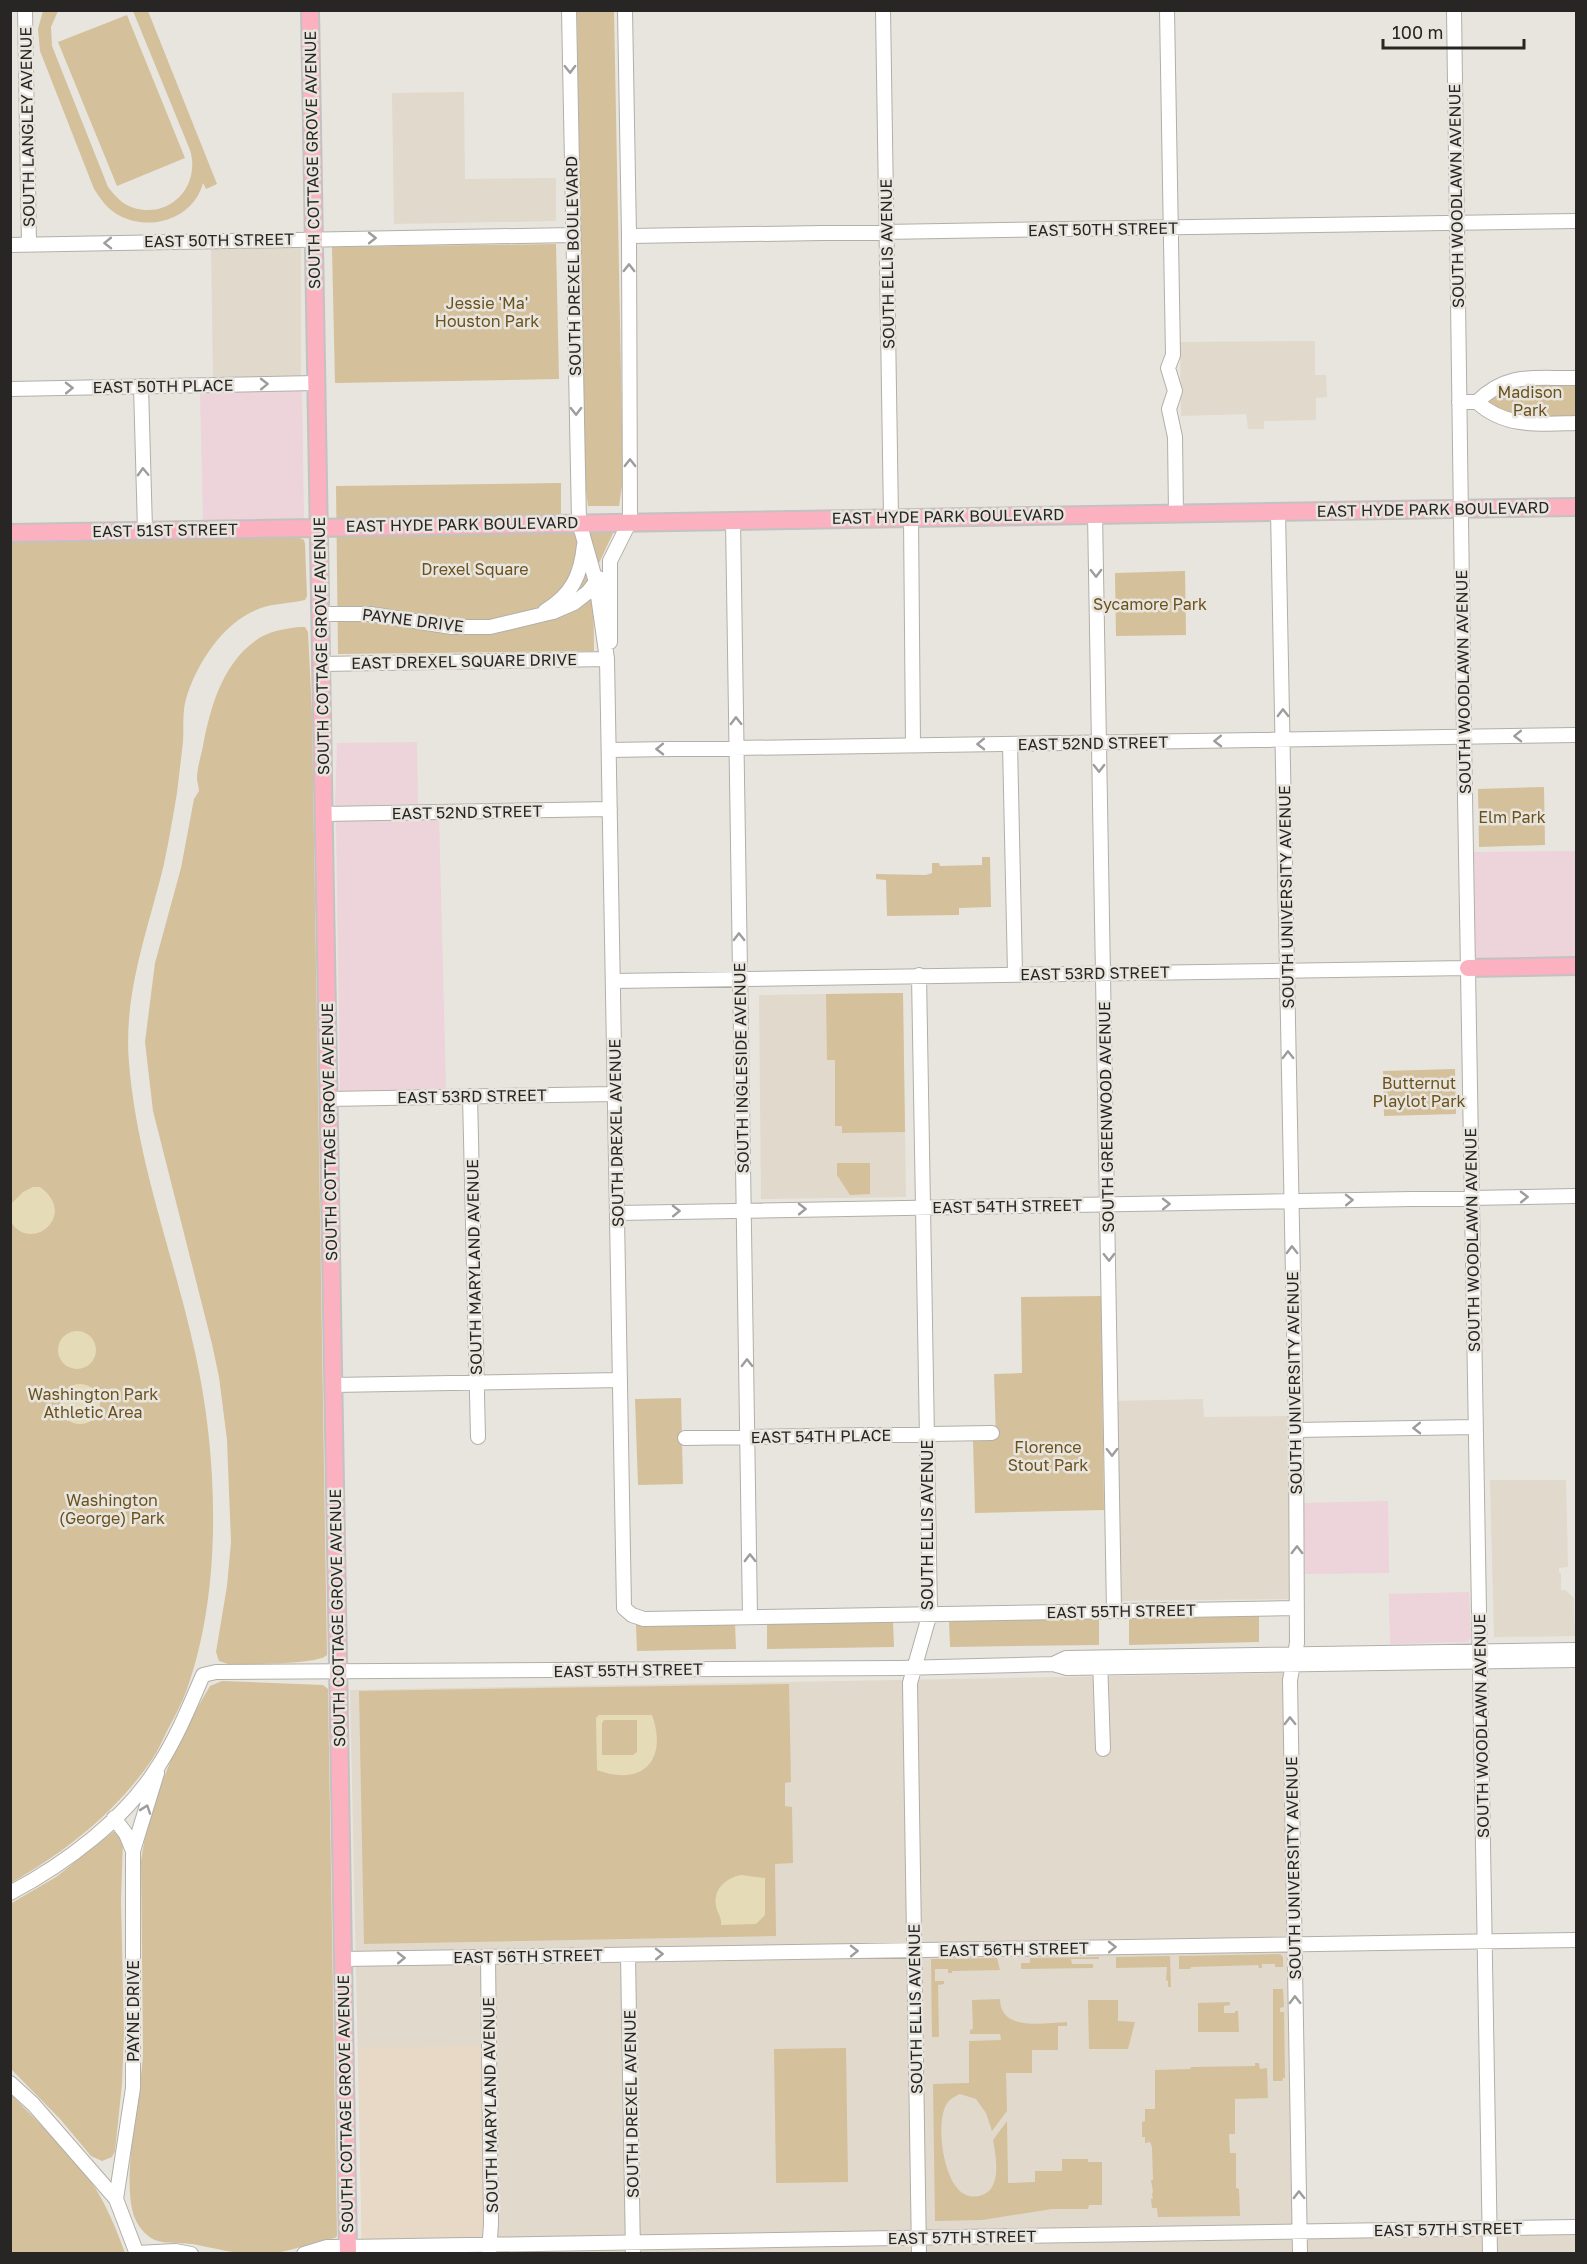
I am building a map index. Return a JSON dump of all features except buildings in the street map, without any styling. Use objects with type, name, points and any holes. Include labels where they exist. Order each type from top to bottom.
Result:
[{"type":"main road","name":"SOUTH COTTAGE GROVE AVENUE","points":[[310,10],[348,2250]]},
{"type":"main road","name":"EAST HYDE PARK BOULEVARD","points":[[319,526],[1576,507]]},
{"type":"main road","name":"EAST 51ST STREET","points":[[10,533],[319,526]]},
{"type":"main road","name":"EAST 53RD STREET","points":[[1468,968],[1576,966]]},
{"type":"street","name":"SOUTH LANGLEY AVENUE","points":[[25,10],[29,244]]},
{"type":"street","name":"SOUTH DREXEL BOULEVARD","points":[[570,10],[572,235],[579,522]]},
{"type":"street","points":[[625,10],[630,521]]},
{"type":"street","name":"SOUTH ELLIS AVENUE","points":[[883,10],[891,517]]},
{"type":"street","points":[[1167,10],[1173,355],[1168,368],[1175,392],[1169,409],[1174,437],[1176,513]]},
{"type":"street","name":"SOUTH WOODLAWN AVENUE","points":[[1454,10],[1460,509],[1490,2253]]},
{"type":"street","name":"EAST 50TH STREET","points":[[629,236],[1576,221]]},
{"type":"street","name":"EAST 50TH STREET","points":[[10,245],[572,235]]},
{"type":"street","points":[[1459,402],[1477,402],[1490,389],[1514,380],[1576,378]]},
{"type":"street","name":"EAST 50TH PLACE","points":[[10,389],[315,383]]},
{"type":"street","points":[[141,386],[145,530]]},
{"type":"street","points":[[1477,402],[1487,412],[1504,419],[1540,424],[1576,423]]},
{"type":"street","name":"SOUTH UNIVERSITY AVENUE","points":[[1278,511],[1296,1430],[1297,1608],[1294,1659],[1290,1680],[1300,2253]]},
{"type":"street","name":"SOUTH GREENWOOD AVENUE","points":[[1095,514],[1114,1611]]},
{"type":"street","points":[[911,517],[913,745]]},
{"type":"street","name":"SOUTH INGLESIDE AVENUE","points":[[733,520],[750,1617]]},
{"type":"street","name":"SOUTH DREXEL AVENUE","points":[[607,659],[611,634],[610,561],[630,521]]},
{"type":"street","name":"SOUTH DREXEL AVENUE","points":[[579,522],[592,562],[607,659],[624,1608]]},
{"type":"street","name":"SOUTH DREXEL AVENUE","points":[[579,576],[584,543]]},
{"type":"street","name":"PAYNE DRIVE","points":[[321,614],[370,614],[472,628],[505,624],[553,612],[574,603],[588,592],[610,561]]},
{"type":"street","name":"PAYNE DRIVE","points":[[538,615],[551,608],[579,576]]},
{"type":"street","name":"EAST DREXEL SQUARE DRIVE","points":[[322,663],[607,659]]},
{"type":"street","name":"EAST 52ND STREET","points":[[609,750],[1576,735]]},
{"type":"street","points":[[1010,744],[1015,974]]},
{"type":"street","name":"EAST 52ND STREET","points":[[324,814],[610,809]]},
{"type":"street","name":"EAST 53RD STREET","points":[[613,981],[1468,968]]},
{"type":"street","name":"SOUTH ELLIS AVENUE","points":[[919,975],[930,1613],[910,1683],[919,2253]]},
{"type":"street","name":"EAST 53RD STREET","points":[[329,1099],[615,1094]]},
{"type":"street","name":"SOUTH MARYLAND AVENUE","points":[[470,1096],[478,1437]]},
{"type":"street","name":"EAST 54TH STREET","points":[[617,1213],[1576,1196]]},
{"type":"street","points":[[333,1385],[620,1380]]},
{"type":"street","points":[[1296,1430],[1475,1427]]},
{"type":"street","name":"EAST 54TH PLACE","points":[[685,1438],[992,1433]]},
{"type":"street","name":"EAST 55TH STREET","points":[[624,1608],[632,1616],[644,1619],[1297,1608]]},
{"type":"street","name":"EAST 55TH STREET","points":[[1480,1657],[1576,1650]]},
{"type":"street","name":"EAST 55TH STREET","points":[[203,1675],[231,1671],[338,1672],[1053,1664],[1067,1668],[1100,1663],[1294,1659],[1480,1657],[1576,1660]]},
{"type":"street","points":[[1100,1663],[1103,1749]]},
{"type":"street","name":"PAYNE DRIVE","points":[[10,1893],[68,1858],[114,1818],[134,1797],[158,1767],[203,1675]]},
{"type":"street","name":"PAYNE DRIVE","points":[[137,2253],[116,2199],[133,2088],[133,1851],[158,1767]]},
{"type":"street","points":[[114,1818],[126,1834],[133,1851]]},
{"type":"street","name":"EAST 56TH STREET","points":[[343,1959],[1576,1940]]},
{"type":"street","name":"SOUTH DREXEL AVENUE","points":[[628,1955],[633,2248]]},
{"type":"street","name":"SOUTH MARYLAND AVENUE","points":[[488,1957],[491,2224],[489,2249]]},
{"type":"street","points":[[10,2083],[33,2104],[116,2199]]},
{"type":"street","name":"EAST 57TH STREET","points":[[304,2253],[327,2247],[348,2250],[633,2248],[919,2238],[1576,2227]]},
{"type":"street","points":[[137,2253],[175,2251],[191,2253]]},
{"type":"shaded area","points":[[464,92],[465,179],[556,178],[556,221],[394,224],[392,93]]},
{"type":"shaded area","points":[[301,246],[301,377],[213,378],[211,248]]},
{"type":"shaded area","points":[[1315,341],[1315,375],[1326,375],[1327,397],[1316,398],[1316,420],[1264,421],[1264,429],[1248,429],[1246,414],[1181,416],[1180,342]]},
{"type":"shaded area","points":[[302,390],[304,520],[203,522],[200,392]]},
{"type":"shaded area","points":[[417,742],[418,804],[335,806],[337,743]]},
{"type":"shaded area","points":[[439,816],[446,1089],[340,1091],[336,819]]},
{"type":"shaded area","points":[[1576,851],[1576,969],[1476,970],[1474,852]]},
{"type":"shaded area","points":[[903,993],[906,1197],[761,1199],[759,995]]},
{"type":"shaded area","points":[[1203,1399],[1204,1417],[1288,1416],[1291,1599],[1116,1601],[1113,1401]]},
{"type":"shaded area","points":[[1490,1480],[1566,1480],[1568,1567],[1559,1568],[1559,1573],[1561,1573],[1561,1590],[1565,1590],[1574,1598],[1575,1636],[1494,1637]]},
{"type":"shaded area","points":[[1388,1501],[1389,1573],[1305,1574],[1304,1503]]},
{"type":"shaded area","points":[[1469,1592],[1471,1637],[1468,1642],[1390,1644],[1389,1594]]},
{"type":"shaded area","points":[[1283,1673],[1294,1944],[1299,2232],[1576,2227],[1576,2253],[362,2253],[350,1690]]},
{"type":"shaded area","points":[[483,2046],[487,2250],[628,2249],[628,2253],[362,2253],[359,2047]]},
{"type":"green space","points":[[43,11],[58,11],[51,27],[52,46],[108,187],[116,197],[134,208],[147,210],[160,208],[171,204],[180,196],[187,187],[191,175],[190,150],[133,11],[148,11],[217,184],[206,189],[203,183],[198,196],[189,207],[167,220],[140,222],[127,219],[109,208],[94,189],[40,51],[38,29]]},
{"type":"green space","points":[[577,11],[614,11],[623,479],[619,506],[588,506],[584,476]]},
{"type":"green space","points":[[127,15],[185,158],[117,186],[58,42]]},
{"type":"green space","name":"Jessie 'Ma' Houston Park","points":[[556,244],[559,379],[335,383],[332,247]]},
{"type":"green space","name":"Madison Park","points":[[1516,384],[1576,384],[1576,419],[1549,419],[1497,413],[1484,398]]},
{"type":"green space","name":"Drexel Square","points":[[561,483],[561,532],[614,531],[593,576],[594,651],[338,654],[336,486]]},
{"type":"green space","name":"Washington (George) Park","points":[[296,536],[304,540],[305,544],[307,596],[305,600],[262,608],[244,616],[232,625],[212,647],[190,686],[184,710],[177,793],[169,837],[138,962],[130,1012],[128,1037],[133,1100],[148,1173],[195,1352],[209,1434],[213,1522],[211,1566],[207,1609],[199,1650],[181,1704],[156,1753],[137,1780],[122,1798],[88,1830],[51,1858],[11,1883],[11,541]]},
{"type":"green space","name":"Sycamore Park","points":[[1185,571],[1186,635],[1116,636],[1115,573]]},
{"type":"green space","points":[[305,627],[308,632],[312,713],[327,1655],[310,1661],[228,1664],[219,1661],[216,1652],[227,1586],[231,1542],[227,1440],[219,1377],[153,1111],[145,1042],[155,963],[181,868],[194,799],[199,791],[198,770],[219,688],[234,662],[255,641],[270,633]]},
{"type":"green space","name":"Elm Park","points":[[1544,787],[1545,845],[1479,847],[1478,789]]},
{"type":"green space","points":[[982,857],[990,857],[991,907],[959,908],[959,915],[887,916],[886,880],[876,879],[876,874],[926,875],[932,873],[932,863],[939,863],[940,866],[982,865]]},
{"type":"green space","points":[[903,993],[905,1132],[842,1133],[842,1126],[835,1126],[835,1060],[827,1060],[826,994]]},
{"type":"green space","name":"Butternut Playlot Park","points":[[1455,1069],[1456,1114],[1384,1116],[1383,1071]]},
{"type":"green space","points":[[837,1163],[870,1163],[870,1194],[850,1195],[837,1175]]},
{"type":"green space","name":"Florence Stout Park","points":[[1101,1296],[1104,1510],[975,1513],[973,1440],[996,1439],[994,1374],[1022,1373],[1021,1297]]},
{"type":"green space","points":[[681,1398],[683,1484],[638,1485],[635,1399]]},
{"type":"green space","points":[[1259,1616],[1259,1642],[1129,1645],[1129,1619]]},
{"type":"green space","points":[[1099,1619],[1099,1645],[950,1647],[949,1621]]},
{"type":"green space","points":[[893,1621],[894,1647],[767,1649],[767,1623]]},
{"type":"green space","points":[[735,1623],[736,1649],[637,1651],[636,1625]]},
{"type":"green space","points":[[222,1681],[323,1685],[328,1689],[337,2236],[281,2252],[263,2254],[155,2240],[138,2224],[130,2197],[131,2157],[143,2053],[141,1861],[145,1838],[158,1792],[176,1748],[210,1686]]},
{"type":"green space","points":[[789,1684],[791,1782],[785,1783],[785,1806],[792,1807],[793,1863],[775,1864],[776,1936],[364,1944],[359,1691]]},
{"type":"green space","points":[[113,1832],[117,1832],[123,1841],[121,1901],[124,2032],[122,2084],[115,2151],[112,2157],[102,2161],[91,2156],[61,2120],[11,2069],[10,1904],[56,1877]]},
{"type":"green space","points":[[1280,1954],[1283,1957],[1283,1967],[1275,1967],[1275,1964],[1262,1964],[1262,1968],[1258,1965],[1179,1969],[1179,1956]]},
{"type":"green space","points":[[1170,1956],[1171,1987],[1168,1987],[1166,1980],[1167,1967],[1116,1968],[1116,1957]]},
{"type":"green space","points":[[1099,1957],[1099,1959],[1071,1959],[1072,1964],[1093,1964],[1093,1968],[1021,1969],[1021,1963],[1030,1963],[1030,1958]]},
{"type":"green space","points":[[997,1958],[1000,1970],[948,1973],[948,1969],[935,1969],[935,1981],[944,1981],[944,1984],[938,1985],[939,2037],[932,2037],[931,1959]]},
{"type":"green space","points":[[1273,1989],[1283,1989],[1284,2007],[1280,2008],[1280,2012],[1284,2012],[1285,2078],[1282,2081],[1273,2081]]},
{"type":"green space","points":[[1000,1999],[1002,2010],[1007,2017],[1015,2021],[1036,2024],[1067,2022],[1067,2026],[1058,2026],[1058,2050],[1032,2050],[1032,2073],[1006,2073],[1007,2111],[992,2131],[986,2113],[976,2099],[960,2094],[947,2103],[943,2114],[941,2136],[948,2172],[953,2182],[965,2194],[979,2196],[987,2193],[995,2181],[993,2140],[1007,2121],[1008,2183],[1035,2182],[1035,2171],[1062,2171],[1062,2159],[1088,2159],[1088,2162],[1102,2162],[1102,2205],[1089,2205],[1088,2209],[1052,2209],[982,2220],[935,2221],[933,2084],[969,2083],[969,2041],[1001,2040],[1000,2034],[970,2034],[970,2030],[973,2029],[972,2000]]},
{"type":"green space","points":[[1088,2000],[1118,2000],[1118,2021],[1135,2022],[1128,2049],[1089,2049]]},
{"type":"green space","points":[[1230,2002],[1230,2005],[1224,2006],[1224,2013],[1238,2011],[1239,2032],[1198,2032],[1198,2003]]},
{"type":"green space","points":[[846,2048],[848,2182],[776,2183],[774,2049]]},
{"type":"green space","points":[[1255,2063],[1259,2063],[1260,2069],[1267,2068],[1268,2098],[1235,2099],[1235,2134],[1229,2134],[1230,2153],[1236,2153],[1236,2188],[1239,2189],[1240,2216],[1158,2217],[1157,2208],[1152,2208],[1151,2199],[1153,2198],[1152,2147],[1150,2142],[1145,2143],[1145,2137],[1142,2137],[1145,2109],[1155,2109],[1155,2070],[1255,2066]]},
{"type":"green space","points":[[11,2094],[89,2179],[110,2215],[125,2253],[11,2253]]},
{"type":"sand","points":[[33,1187],[40,1187],[51,1198],[55,1209],[48,1227],[29,1234],[20,1231],[11,1222],[11,1204],[23,1192]]},
{"type":"sand","points":[[77,1331],[90,1337],[96,1350],[90,1363],[77,1369],[64,1363],[58,1350],[64,1337]]},
{"type":"sand","points":[[80,1384],[88,1385],[94,1390],[99,1396],[99,1412],[94,1418],[88,1423],[80,1424],[72,1423],[66,1418],[61,1412],[60,1404],[61,1396],[66,1390],[72,1385]]},
{"type":"sand","points":[[599,1715],[652,1715],[657,1745],[654,1757],[648,1766],[639,1772],[627,1775],[597,1770],[596,1718]],"holes":[[[604,1720],[637,1720],[637,1752],[633,1755],[602,1755],[602,1723]]]},
{"type":"sand","points":[[741,1875],[765,1878],[765,1915],[756,1924],[721,1925],[716,1906],[717,1894],[722,1885]]},
{"type":"park label","name":"Washington Park Athletic Area","points":[[93,1403]]}]
